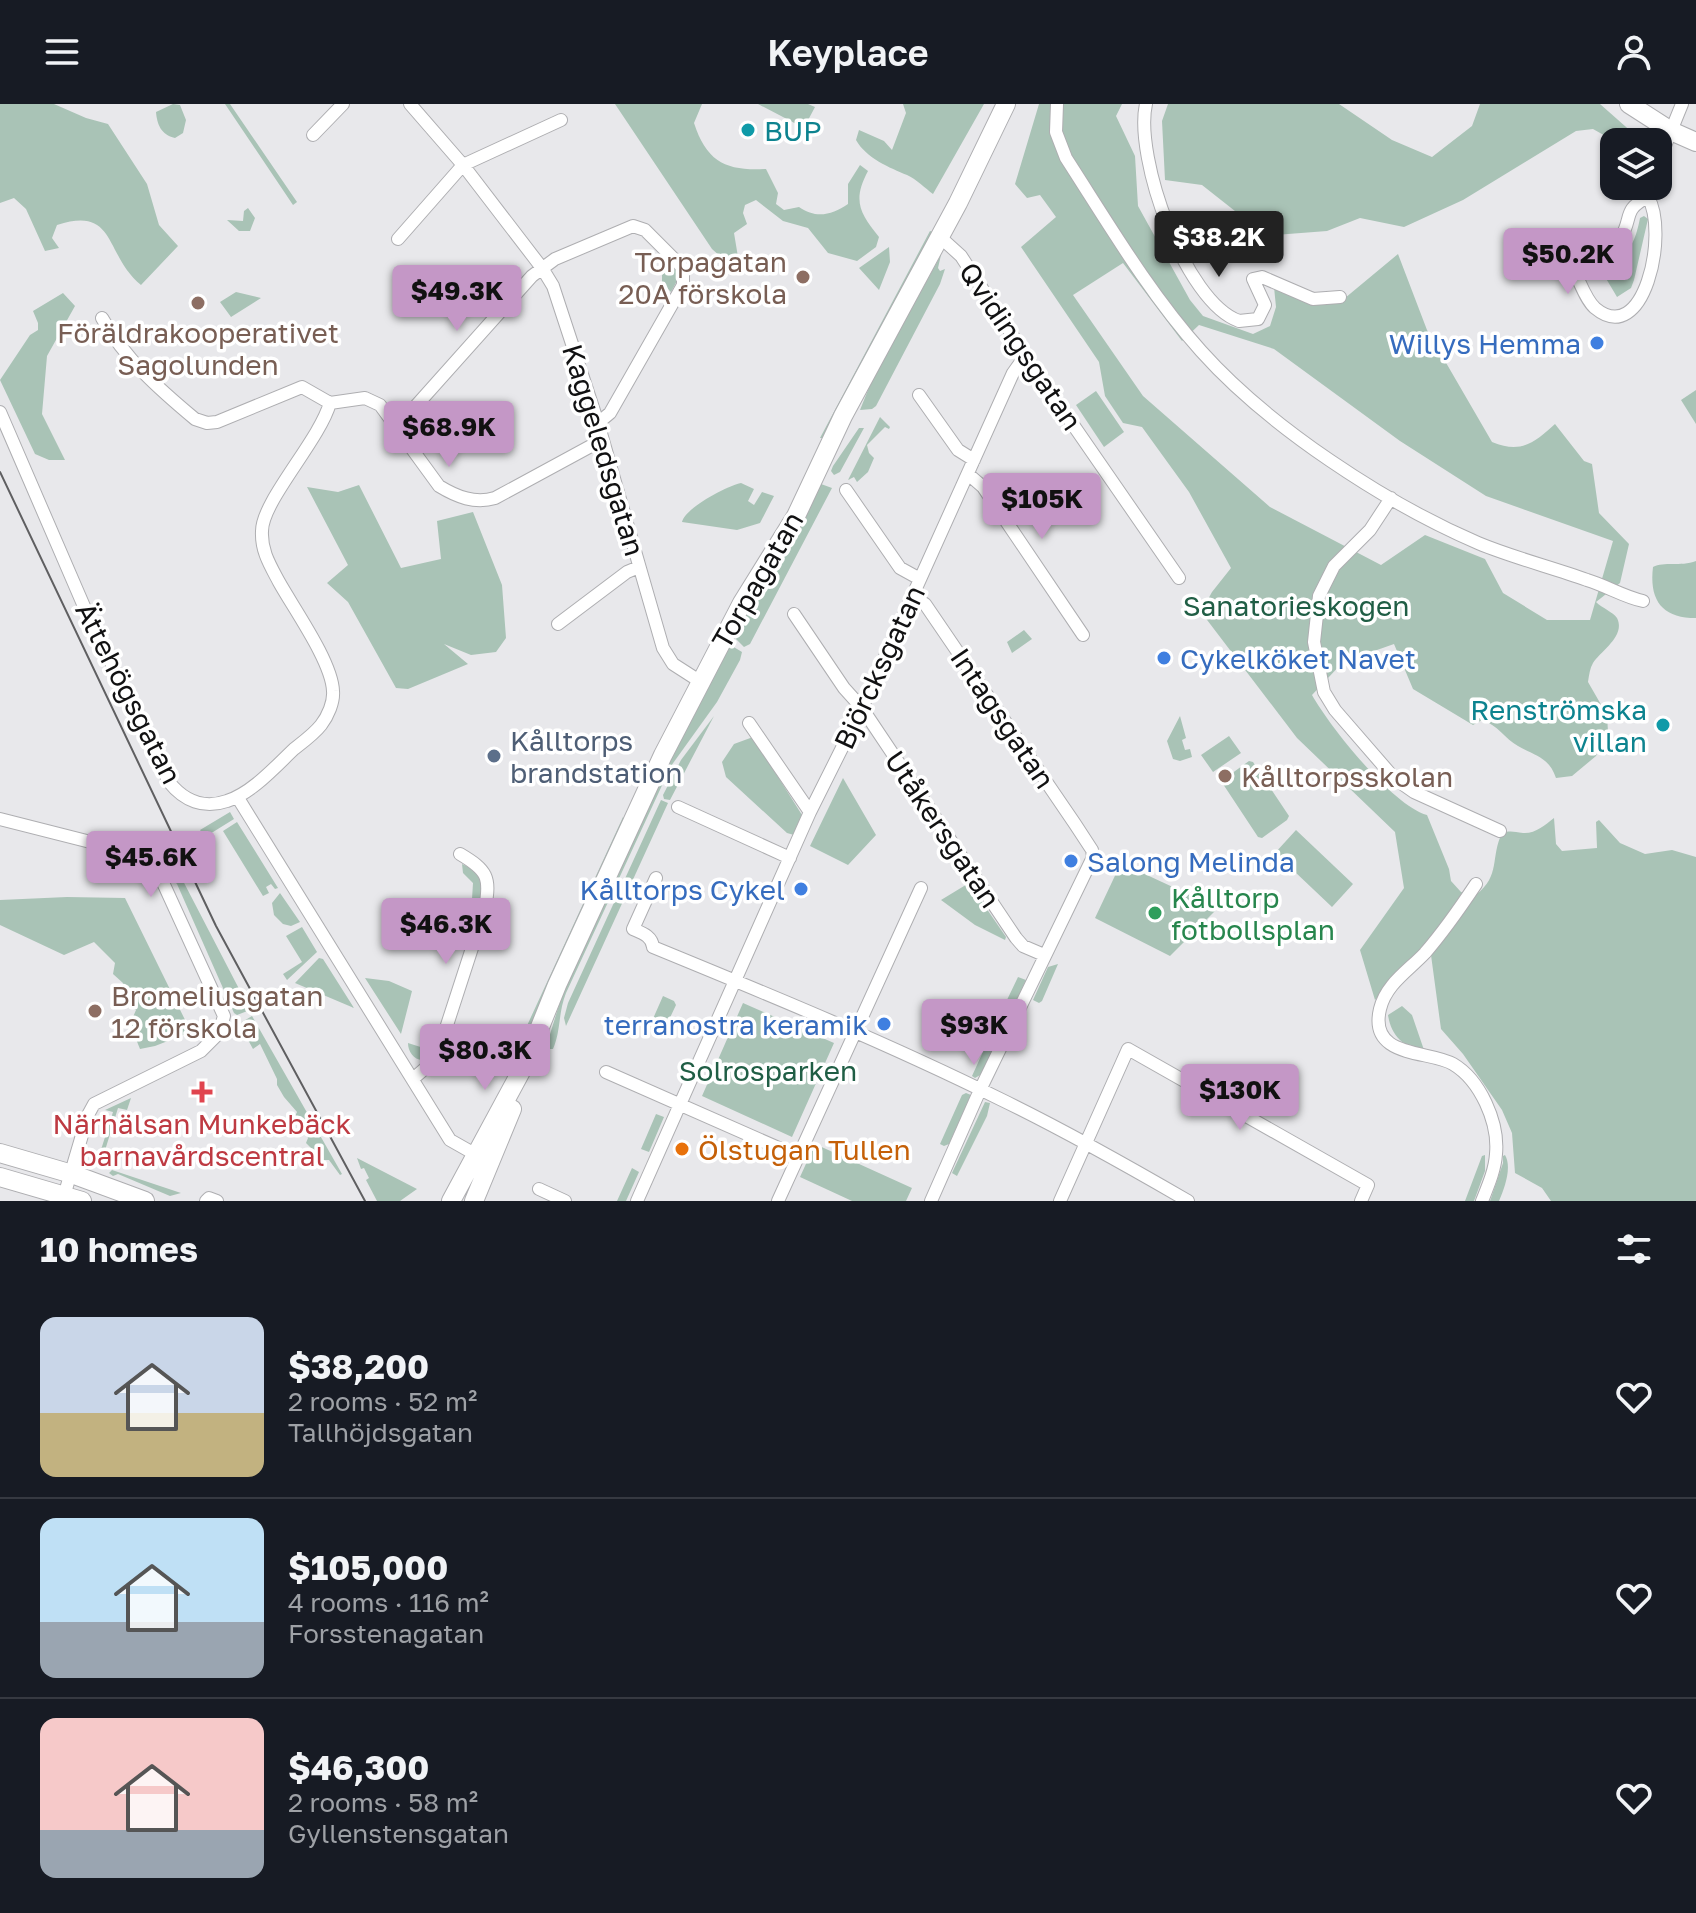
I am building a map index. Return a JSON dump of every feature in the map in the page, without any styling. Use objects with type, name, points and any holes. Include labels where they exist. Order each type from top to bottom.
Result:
[{"type":"street","points":[[313,135],[343,104]]},
{"type":"street","name":"Kaggeledsgatan","points":[[410,104],[463,165],[542,268],[561,309],[598,423],[663,648],[673,664],[701,682]]},
{"type":"street","name":"Torpagatan","points":[[462,1201],[663,755],[742,603],[796,516],[843,416],[940,237],[1006,104]]},
{"type":"street","points":[[1057,104],[1056,132],[1066,158],[1150,284],[1195,343],[1238,387],[1300,437],[1391,498],[1479,543],[1643,601]]},
{"type":"street","points":[[1146,104],[1144,144],[1155,190],[1185,263],[1218,306],[1234,319],[1246,322],[1258,319],[1265,305],[1253,279],[1257,277],[1313,299],[1340,297]]},
{"type":"street","points":[[1629,104],[1666,128]]},
{"type":"street","points":[[1672,129],[1682,104]]},
{"type":"street","points":[[398,239],[463,165],[561,120]]},
{"type":"street","points":[[1672,131],[1696,142]]},
{"type":"street","points":[[1649,192],[1657,237],[1647,286],[1640,301],[1620,314],[1605,313],[1595,308],[1573,269],[1615,245],[1624,231],[1633,204],[1649,192]]},
{"type":"street","points":[[398,426],[517,291],[542,268],[555,259],[633,226],[645,230],[683,268],[683,285],[610,413],[598,423]]},
{"type":"street","name":"Qvidingsgatan","points":[[940,237],[961,256],[1179,578]]},
{"type":"street","points":[[102,318],[129,359],[195,419],[217,422],[302,387],[330,403],[365,398],[380,405],[398,426],[439,486],[453,494],[484,502],[602,440]]},
{"type":"street","name":"Björcksgatan","points":[[637,1201],[810,812],[862,708],[1013,373],[1026,355]]},
{"type":"street","points":[[919,395],[958,450],[974,460]]},
{"type":"street","points":[[330,403],[323,423],[275,499],[261,529],[262,551],[327,666],[333,692],[331,703],[320,726],[238,798],[450,1140],[483,1158]]},
{"type":"street","name":"Ättehögsgatan","points":[[0,412],[86,611],[169,782],[184,797],[198,803],[217,805],[238,798]]},
{"type":"street","points":[[968,474],[983,487],[1080,631],[1090,618]]},
{"type":"street","points":[[846,490],[900,568],[920,579]]},
{"type":"street","points":[[1391,498],[1370,530],[1334,566],[1319,596],[1314,642],[1324,692],[1335,710],[1394,778],[1414,792],[1500,831]]},
{"type":"street","points":[[558,624],[627,572],[639,567]]},
{"type":"street","name":"Intagsgatan","points":[[912,596],[925,604],[1092,852],[1091,863],[1044,955]]},
{"type":"street","name":"Utåkersgatan","points":[[794,614],[844,688],[862,708],[1016,938],[1023,946],[1044,955]]},
{"type":"street","points":[[749,723],[810,812]]},
{"type":"street","points":[[678,807],[790,858]]},
{"type":"street","points":[[0,819],[103,844],[150,862],[160,876],[224,1016],[219,1033],[201,1051],[94,1104],[88,1115],[72,1174],[73,1198],[0,1177]]},
{"type":"street","points":[[414,1078],[436,1059],[487,897],[489,886],[485,873],[460,854]]},
{"type":"street","points":[[656,878],[633,929],[648,936],[653,941],[653,947],[980,1090],[1086,1143],[1188,1201]]},
{"type":"street","points":[[1476,884],[1436,940],[1388,989],[1379,1014],[1379,1024],[1394,1046],[1409,1054],[1438,1058],[1455,1065],[1467,1074],[1477,1089],[1491,1116],[1496,1154],[1482,1201]]},
{"type":"street","points":[[778,1201],[921,888]]},
{"type":"street","points":[[931,1201],[1044,955]]},
{"type":"street","points":[[1060,1201],[1128,1049],[1368,1185],[1361,1201]]},
{"type":"street","points":[[606,1072],[799,1157]]},
{"type":"street","points":[[0,1153],[72,1174],[145,1201]]},
{"type":"street","name":"Torpagatan","points":[[451,1201],[483,1158]]},
{"type":"street","name":"Torpagatan","points":[[474,1201],[483,1158]]},
{"type":"street","points":[[539,1189],[565,1201]]},
{"type":"street","points":[[206,1201],[209,1198],[217,1201]]},
{"type":"green space","points":[[0,104],[54,104],[108,124],[147,184],[159,225],[178,246],[141,285],[129,273],[100,227],[90,222],[76,221],[57,225],[52,238],[59,248],[45,251],[26,209],[14,198],[0,203]]},
{"type":"green space","points":[[173,104],[180,105],[186,120],[183,133],[175,138],[161,128],[156,112]]},
{"type":"green space","points":[[225,104],[230,104],[297,202],[293,205]]},
{"type":"green space","points":[[615,104],[702,104],[694,123],[705,147],[712,156],[730,166],[766,169],[778,193],[776,204],[784,210],[799,207],[824,214],[842,208],[848,204],[848,184],[860,165],[868,171],[860,191],[860,206],[879,237],[876,247],[857,261],[828,253],[808,228],[783,221],[756,200],[745,205],[743,213],[747,224],[734,233],[739,263],[731,266],[712,249]]},
{"type":"green space","points":[[758,104],[808,104],[815,107],[802,127]]},
{"type":"green space","points":[[903,104],[984,104],[933,194],[910,177],[872,157],[856,140],[859,130],[884,141],[892,150],[906,113]]},
{"type":"green space","name":"Sanatorieskogen","points":[[1039,104],[1122,104],[1116,116],[1135,156],[1138,206],[1190,300],[1203,316],[1253,334],[1270,326],[1276,307],[1274,287],[1339,303],[1398,254],[1427,330],[1492,442],[1511,447],[1526,445],[1555,424],[1584,461],[1592,464],[1599,513],[1629,544],[1620,583],[1596,602],[1617,618],[1619,625],[1611,643],[1593,663],[1588,682],[1607,715],[1608,732],[1596,756],[1572,776],[1556,778],[1545,761],[1513,743],[1493,725],[1482,720],[1473,725],[1413,689],[1394,644],[1343,662],[1312,695],[1347,745],[1380,782],[1413,809],[1427,815],[1451,881],[1461,892],[1476,895],[1484,888],[1492,873],[1502,833],[1532,832],[1554,818],[1556,844],[1562,851],[1597,848],[1596,822],[1599,820],[1620,843],[1645,854],[1672,850],[1696,857],[1696,1201],[1551,1201],[1542,1188],[1515,1173],[1512,1133],[1502,1110],[1463,1054],[1441,1029],[1431,955],[1415,956],[1375,1000],[1360,950],[1404,888],[1395,832],[1297,738],[1201,612],[1231,568],[1189,492],[1142,427],[1123,423],[1105,396],[1099,362],[1021,247],[1056,217],[1040,195],[1027,198],[1015,184]],"holes":[[[1123,263],[1182,341],[1199,325],[1274,349],[1400,441],[1486,496],[1613,541],[1590,620],[1547,620],[1503,593],[1485,559],[1425,535],[1381,565],[1270,507],[1143,396],[1073,295]]]},
{"type":"green space","points":[[1168,104],[1339,104],[1392,140],[1432,157],[1472,126],[1480,104],[1600,104],[1627,128],[1600,128],[1600,133],[1593,129],[1576,131],[1463,200],[1404,227],[1360,218],[1327,231],[1275,235],[1240,215],[1202,185],[1165,180],[1162,121]]},
{"type":"green space","points":[[248,208],[255,218],[250,231],[239,231],[227,220],[243,221],[244,211]]},
{"type":"green space","points":[[1644,216],[1648,219],[1634,280],[1631,288],[1617,297],[1601,270],[1628,250],[1640,218]]},
{"type":"green space","points":[[930,231],[933,232],[823,438],[820,438]]},
{"type":"green space","points":[[889,247],[890,262],[879,290],[859,268]]},
{"type":"green space","points":[[941,255],[938,268],[940,271],[945,269],[940,284],[876,406],[860,410],[872,380]]},
{"type":"green space","points":[[673,265],[678,279],[671,292],[662,283],[662,275]]},
{"type":"green space","points":[[236,292],[261,298],[231,317],[220,302]]},
{"type":"green space","points":[[63,293],[75,306],[47,356],[42,414],[65,460],[49,460],[35,454],[0,380],[30,335],[38,330],[33,311]]},
{"type":"green space","points":[[1696,390],[1696,424],[1681,400]]},
{"type":"green space","points":[[1096,391],[1124,432],[1104,447],[1076,405]]},
{"type":"green space","points":[[880,417],[890,427],[885,427],[867,445],[874,458],[868,472],[857,482],[854,477],[848,480]]},
{"type":"green space","points":[[859,428],[864,428],[840,472],[834,475],[831,471],[833,466]]},
{"type":"green space","points":[[741,483],[754,489],[748,501],[754,505],[762,492],[774,496],[760,523],[737,530],[682,522],[698,504]]},
{"type":"green space","points":[[821,484],[832,488],[750,644],[744,647],[735,638]]},
{"type":"green space","points":[[359,485],[401,568],[441,559],[437,521],[473,512],[502,585],[506,638],[496,652],[471,655],[444,644],[468,664],[408,689],[396,688],[348,602],[327,583],[348,565],[307,487],[338,492]]},
{"type":"green space","points":[[1696,561],[1696,618],[1666,611],[1653,589],[1653,567]]},
{"type":"green space","points":[[1024,630],[1032,639],[1012,653],[1007,642]]},
{"type":"green space","points":[[732,646],[742,652],[740,660],[717,702],[671,766],[566,993],[556,1042],[550,1049],[547,1044],[563,992],[663,775],[728,648]]},
{"type":"green space","points":[[714,716],[670,800],[664,799],[663,795],[681,760]]},
{"type":"green space","points":[[1180,716],[1186,738],[1182,740],[1185,750],[1190,749],[1192,757],[1180,761],[1173,759],[1167,741]]},
{"type":"green space","points":[[1229,736],[1241,753],[1213,772],[1201,755]]},
{"type":"green space","points":[[753,737],[802,815],[794,835],[787,833],[726,777],[722,762],[734,744]]},
{"type":"green space","points":[[1249,761],[1253,762],[1289,816],[1262,838],[1258,837],[1223,784],[1224,779]]},
{"type":"green space","points":[[843,778],[876,835],[848,865],[810,846]]},
{"type":"green space","points":[[661,800],[668,803],[566,1026],[564,1018],[568,1003]]},
{"type":"green space","points":[[230,812],[234,819],[205,837],[200,830]]},
{"type":"green space","points":[[623,817],[624,820],[527,1033],[525,1030]]},
{"type":"green space","points":[[237,822],[278,888],[271,884],[266,887],[269,893],[263,896],[223,831]]},
{"type":"green space","points":[[1296,830],[1353,884],[1332,907],[1275,853]]},
{"type":"green space","points":[[167,850],[250,1010],[237,1015],[234,1013],[177,884],[161,861],[161,854]]},
{"type":"green space","name":"Kålltorp fotbollsplan","points":[[1121,863],[1218,908],[1170,956],[1095,918]]},
{"type":"green space","points":[[462,864],[474,871],[480,880],[481,906],[472,899],[473,883],[463,873]]},
{"type":"green space","points":[[969,883],[1006,937],[1005,940],[975,925],[941,900]]},
{"type":"green space","points":[[280,893],[300,922],[291,926],[283,924],[274,915],[272,903]]},
{"type":"green space","points":[[125,898],[191,1032],[140,1049],[130,1024],[136,1010],[122,1003],[117,992],[123,983],[113,974],[115,963],[94,942],[64,955],[0,925],[0,900]]},
{"type":"green space","points":[[302,927],[317,952],[287,980],[283,974],[302,962],[286,936]]},
{"type":"green space","points":[[319,958],[323,959],[354,1008],[295,983]]},
{"type":"green space","points":[[1058,964],[1042,1001],[1033,1000],[1048,967]]},
{"type":"green space","points":[[1018,977],[1026,980],[1014,1006],[1006,1002]]},
{"type":"green space","points":[[365,978],[389,981],[412,991],[401,1034]]},
{"type":"green space","points":[[663,996],[676,1005],[664,1026],[652,1021]]},
{"type":"green space","name":"Solrosparken","points":[[743,1003],[834,1043],[792,1137],[702,1096]]},
{"type":"green space","points":[[1402,1006],[1412,1015],[1424,1050],[1404,1043],[1392,1029],[1388,1015]]},
{"type":"green space","points":[[252,1016],[342,1174],[306,1143],[305,1129],[293,1121],[297,1112],[277,1085],[260,1044],[253,1049],[241,1027],[242,1022]]},
{"type":"green space","points":[[992,1032],[998,1033],[998,1039],[982,1074],[975,1078],[972,1076]]},
{"type":"green space","points":[[408,1043],[433,1051],[427,1059],[419,1060],[411,1054]]},
{"type":"green space","points":[[962,1095],[971,1095],[969,1100],[949,1144],[944,1146],[940,1144]]},
{"type":"green space","points":[[131,1098],[127,1110],[118,1108],[103,1157],[99,1156],[113,1112],[105,1110]]},
{"type":"green space","points":[[985,1102],[990,1103],[987,1116],[957,1176],[952,1173]]},
{"type":"green space","points":[[656,1114],[664,1117],[649,1152],[641,1149]]},
{"type":"green space","points":[[815,1144],[912,1188],[906,1201],[852,1201],[800,1177]]},
{"type":"green space","points":[[1485,1155],[1485,1171],[1474,1201],[1465,1201],[1482,1156]]},
{"type":"green space","points":[[1503,1156],[1508,1171],[1503,1190],[1499,1201],[1490,1201]]},
{"type":"green space","points":[[357,1158],[417,1189],[400,1201],[377,1201],[366,1180],[369,1178]]},
{"type":"green space","points":[[632,1168],[639,1172],[626,1201],[617,1201]]},
{"type":"green space","points":[[112,1170],[181,1193],[170,1196],[118,1174],[113,1176],[109,1173]]},
{"type":"tram line","points":[[0,472],[216,926],[365,1201]]},
{"type":"place","name":"BUP","points":[[748,130]]},
{"type":"place","name":"Torpagatan 20A förskola","points":[[803,277]]},
{"type":"place","name":"Föräldrakooperativet Sagolunden","points":[[198,303]]},
{"type":"place","name":"Willys Hemma","points":[[1597,343]]},
{"type":"place","name":"Cykelköket Navet","points":[[1164,658]]},
{"type":"place","name":"Renströmska villan","points":[[1663,725]]},
{"type":"place","name":"Kålltorps brandstation","points":[[494,756]]},
{"type":"place","name":"Kålltorpsskolan","points":[[1225,776]]},
{"type":"place","name":"Salong Melinda","points":[[1071,861]]},
{"type":"place","name":"Kålltorps Cykel","points":[[801,889]]},
{"type":"place","name":"Kålltorp fotbollsplan","points":[[1155,913]]},
{"type":"place","name":"Bromeliusgatan 12 förskola","points":[[95,1011]]},
{"type":"place","name":"terranostra keramik","points":[[884,1024]]},
{"type":"place","name":"Närhälsan Munkebäck barnavårdscentral","points":[[202,1092]]},
{"type":"place","name":"Ölstugan Tullen","points":[[682,1149]]}]
